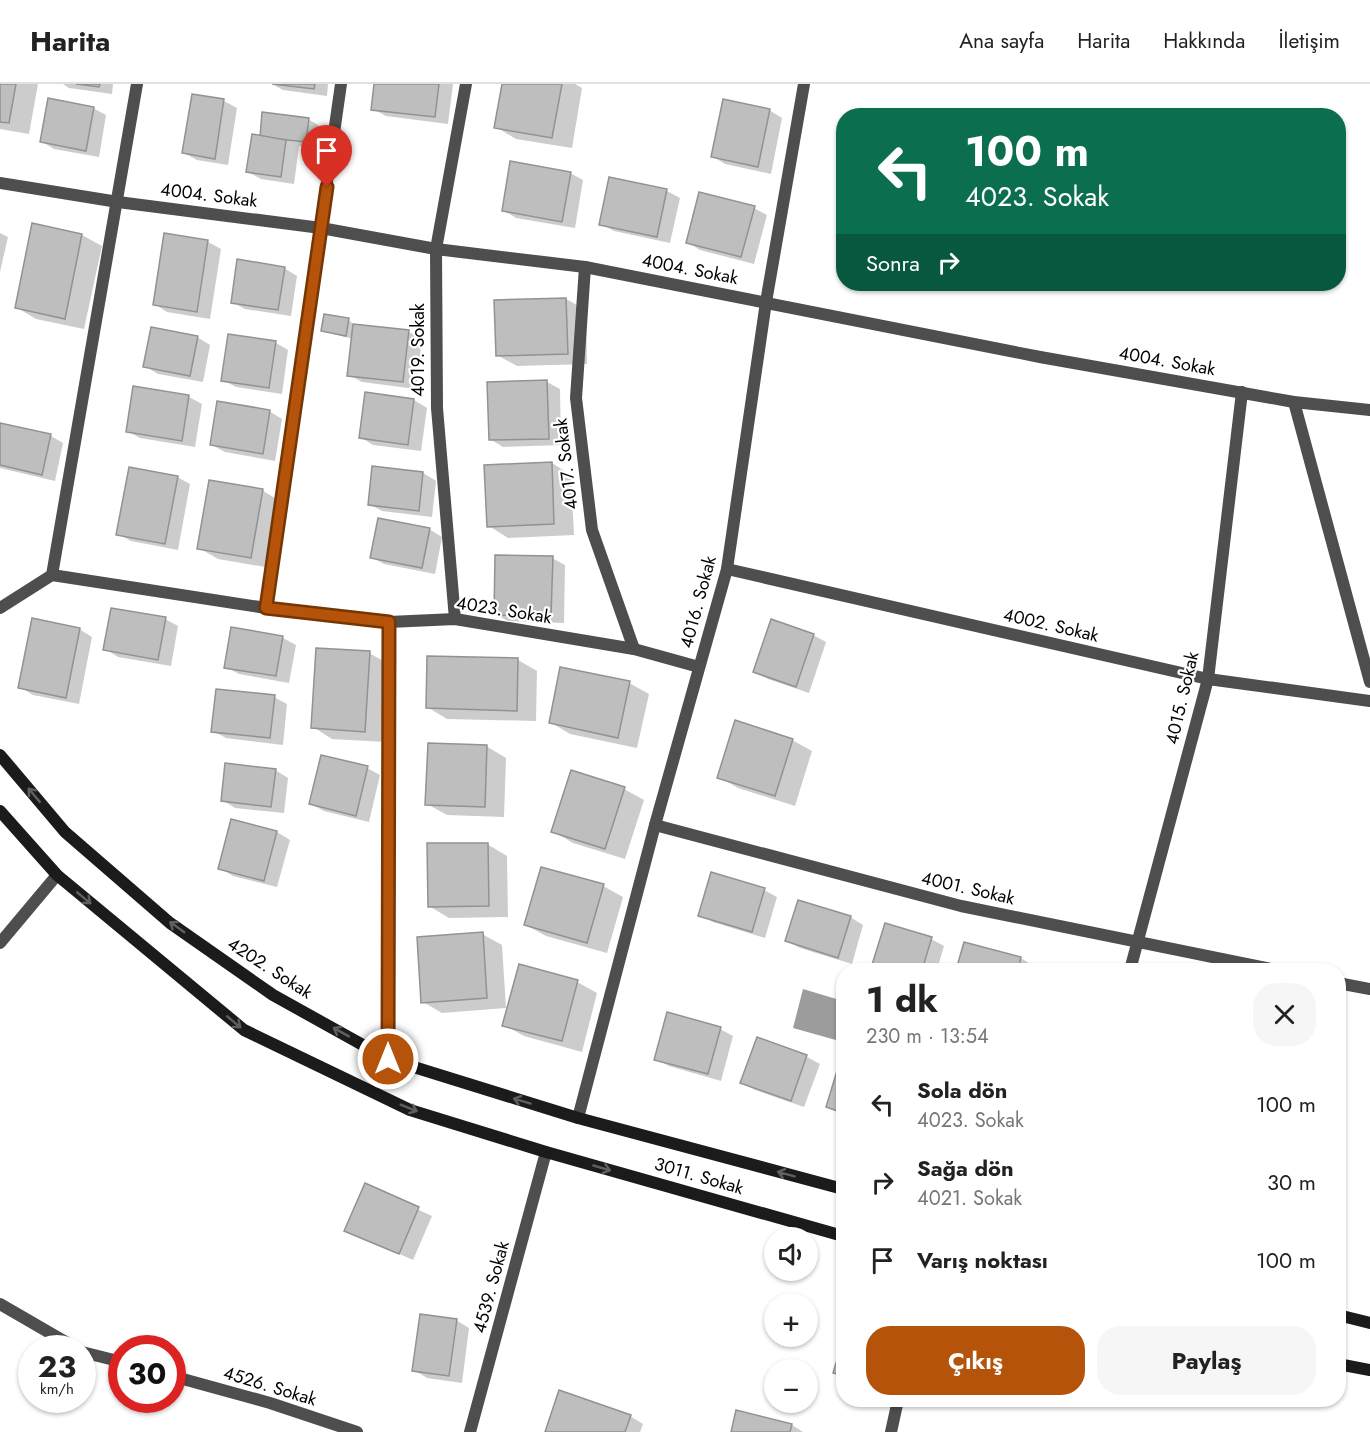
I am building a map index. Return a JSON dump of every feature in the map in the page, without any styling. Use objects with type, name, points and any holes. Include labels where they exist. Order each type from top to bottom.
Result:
[{"type":"street","points":[[0,608],[52,575],[137,84]]},
{"type":"street","points":[[266,608],[341,84]]},
{"type":"street","name":"4019. Sokak","points":[[455,619],[437,408],[436,249],[466,84]]},
{"type":"street","name":"4016. Sokak","points":[[578,1118],[655,825],[727,569],[766,302],[804,84]]},
{"type":"street","name":"4004. Sokak","points":[[0,183],[118,202],[321,228],[436,249],[585,267],[1040,357],[1293,402],[1370,411]]},
{"type":"street","name":"4017. Sokak","points":[[585,267],[576,398],[592,530],[634,649]]},
{"type":"street","name":"4015. Sokak","points":[[1132,963],[1208,679],[1242,392]]},
{"type":"street","points":[[1293,402],[1370,682]]},
{"type":"street","name":"4002. Sokak","points":[[727,569],[1208,679],[1370,701]]},
{"type":"street","name":"4023. Sokak","points":[[52,575],[266,608],[389,622],[455,619],[634,649],[699,667]]},
{"type":"street","points":[[388,1059],[389,622]]},
{"type":"street","name":"4202. Sokak","points":[[0,755],[65,832],[170,923],[273,995],[388,1059],[578,1118]]},
{"type":"street","points":[[0,811],[57,875],[244,1030],[410,1110],[546,1152]]},
{"type":"street","name":"4001. Sokak","points":[[655,825],[961,906],[1240,963]]},
{"type":"street","points":[[0,943],[57,875]]},
{"type":"street","points":[[1346,984],[1370,989]]},
{"type":"street","name":"3011. Sokak","points":[[578,1118],[836,1187]]},
{"type":"street","name":"3011. Sokak","points":[[546,1152],[836,1234]]},
{"type":"street","name":"4539. Sokak","points":[[470,1432],[546,1152]]},
{"type":"street","points":[[0,1304],[54,1335]]},
{"type":"street","points":[[1346,1317],[1370,1323]]},
{"type":"street","points":[[1346,1366],[1370,1370]]},
{"type":"street","name":"4526. Sokak","points":[[186,1381],[270,1403],[357,1432]]},
{"type":"street","points":[[891,1432],[896,1407]]},
{"type":"shaded area","points":[[803,989],[836,999],[836,1040],[793,1028]]},
{"type":"building","points":[[0,84],[16,84],[9,123],[0,122]]},
{"type":"building","points":[[76,84],[100,84],[99,87]]},
{"type":"building","points":[[272,84],[315,84],[314,89]]},
{"type":"building","points":[[374,84],[439,84],[435,117],[371,110]]},
{"type":"building","points":[[502,84],[562,84],[552,138],[494,128]]},
{"type":"building","points":[[192,94],[224,99],[215,159],[182,153]]},
{"type":"building","points":[[48,98],[94,107],[86,151],[40,142]]},
{"type":"building","points":[[723,99],[770,109],[758,167],[711,157]]},
{"type":"building","points":[[262,112],[309,118],[306,142],[260,137]]},
{"type":"building","points":[[252,134],[286,140],[281,177],[246,172]]},
{"type":"building","points":[[510,161],[571,172],[562,222],[502,211]]},
{"type":"building","points":[[609,177],[667,189],[657,237],[599,225]]},
{"type":"building","points":[[699,192],[755,206],[741,257],[686,243]]},
{"type":"building","points":[[32,223],[82,234],[65,319],[15,308]]},
{"type":"building","points":[[164,233],[208,240],[197,312],[153,305]]},
{"type":"building","points":[[237,259],[285,267],[278,310],[231,303]]},
{"type":"building","points":[[566,298],[568,354],[496,356],[494,300]]},
{"type":"building","points":[[324,314],[349,318],[346,336],[321,331]]},
{"type":"building","points":[[353,324],[409,330],[403,382],[347,376]]},
{"type":"building","points":[[151,327],[198,336],[190,376],[143,367]]},
{"type":"building","points":[[228,334],[276,341],[269,388],[221,381]]},
{"type":"building","points":[[547,380],[549,439],[489,440],[487,382]]},
{"type":"building","points":[[133,386],[189,395],[182,441],[126,432]]},
{"type":"building","points":[[365,392],[414,399],[408,445],[359,438]]},
{"type":"building","points":[[217,401],[270,410],[263,454],[210,445]]},
{"type":"building","points":[[0,423],[51,434],[42,475],[0,465]]},
{"type":"building","points":[[552,462],[554,524],[487,527],[484,465]]},
{"type":"building","points":[[372,466],[423,472],[419,511],[368,505]]},
{"type":"building","points":[[129,467],[178,476],[165,544],[116,535]]},
{"type":"building","points":[[209,480],[263,489],[251,558],[197,549]]},
{"type":"building","points":[[378,518],[430,528],[422,568],[370,558]]},
{"type":"building","points":[[495,555],[553,556],[551,616],[494,615]]},
{"type":"building","points":[[111,608],[166,617],[158,660],[103,650]]},
{"type":"building","points":[[32,618],[80,628],[66,698],[18,688]]},
{"type":"building","points":[[771,619],[814,634],[796,687],[753,672]]},
{"type":"building","points":[[231,627],[283,636],[276,676],[224,668]]},
{"type":"building","points":[[316,648],[370,651],[365,732],[311,728]]},
{"type":"building","points":[[427,656],[518,658],[517,711],[426,708]]},
{"type":"building","points":[[560,667],[630,681],[618,738],[549,723]]},
{"type":"building","points":[[216,689],[275,695],[270,738],[211,732]]},
{"type":"building","points":[[735,720],[793,739],[775,796],[717,778]]},
{"type":"building","points":[[428,743],[487,745],[485,807],[425,805]]},
{"type":"building","points":[[321,755],[368,766],[356,816],[309,804]]},
{"type":"building","points":[[225,763],[276,769],[271,807],[221,801]]},
{"type":"building","points":[[571,770],[625,787],[605,849],[551,832]]},
{"type":"building","points":[[231,819],[277,831],[264,881],[218,869]]},
{"type":"building","points":[[427,843],[488,843],[489,906],[428,907]]},
{"type":"building","points":[[541,867],[604,884],[587,943],[524,925]]},
{"type":"building","points":[[711,872],[765,888],[752,932],[698,916]]},
{"type":"building","points":[[798,900],[851,916],[838,958],[785,941]]},
{"type":"building","points":[[885,923],[932,937],[924,963],[873,963]]},
{"type":"building","points":[[483,932],[487,998],[421,1003],[417,937]]},
{"type":"building","points":[[964,942],[1021,957],[1020,963],[958,963]]},
{"type":"building","points":[[519,964],[578,980],[562,1041],[502,1026]]},
{"type":"building","points":[[667,1012],[721,1027],[708,1074],[654,1060]]},
{"type":"building","points":[[757,1037],[807,1055],[791,1101],[740,1083]]},
{"type":"building","points":[[836,1074],[836,1111],[826,1107]]},
{"type":"building","points":[[365,1183],[419,1207],[399,1254],[344,1231]]},
{"type":"building","points":[[420,1314],[457,1319],[449,1376],[412,1371]]},
{"type":"building","points":[[559,1390],[631,1415],[625,1432],[545,1432]]},
{"type":"building","points":[[736,1410],[792,1424],[790,1432],[731,1432]]},
{"type":"route","points":[[327,187],[266,608],[389,622],[388,1059]]}]
